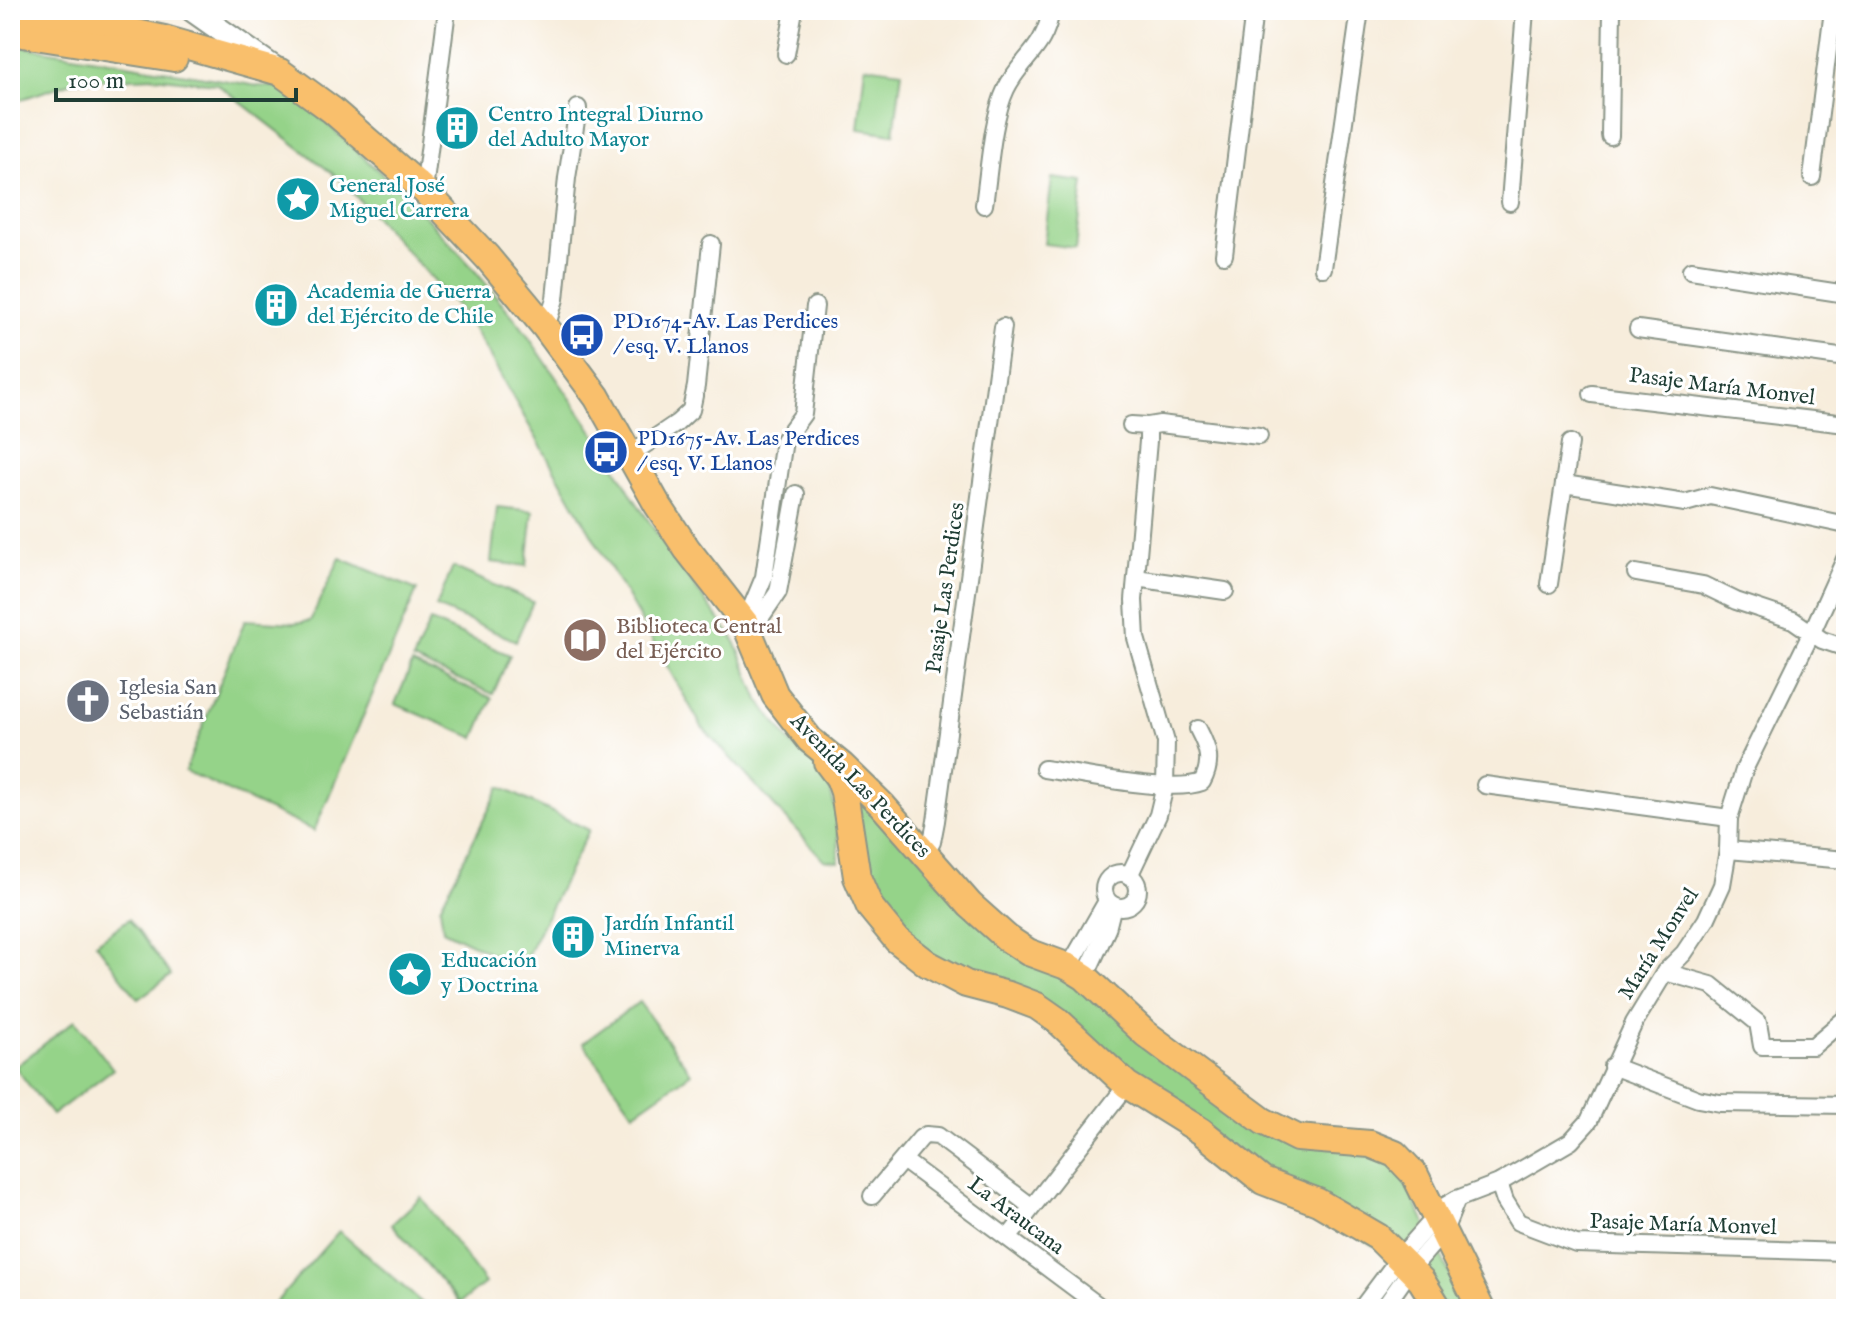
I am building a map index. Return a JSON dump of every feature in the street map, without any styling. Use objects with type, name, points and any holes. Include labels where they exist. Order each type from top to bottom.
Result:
[{"type":"main road","points":[[29,10],[164,39],[280,72]]},
{"type":"main road","points":[[10,32],[280,72]]},
{"type":"main road","name":"Avenida Las Perdices","points":[[280,72],[332,110],[424,190],[487,257],[546,328],[597,397],[657,504],[687,549],[747,628],[775,695],[810,740],[882,805],[970,905],[1028,952],[1077,972],[1146,1034],[1263,1121],[1297,1138],[1370,1144],[1395,1154],[1415,1175],[1481,1309]]},
{"type":"main road","points":[[810,740],[839,778],[848,814],[857,877],[870,907],[897,940],[928,964],[966,984],[1037,1006],[1057,1020],[1127,1085],[1201,1131],[1263,1181],[1318,1202],[1378,1237],[1406,1263],[1439,1309]]},
{"type":"main road","points":[[848,814],[853,805],[882,805]]},
{"type":"street","name":"Avenida Las Perdices","points":[[192,10],[280,72]]},
{"type":"street","points":[[424,190],[447,10]]},
{"type":"street","points":[[786,54],[794,10]]},
{"type":"street","points":[[984,205],[999,111],[1007,88],[1049,27],[1051,10]]},
{"type":"street","points":[[1224,255],[1254,10]]},
{"type":"street","points":[[1323,268],[1360,10]]},
{"type":"street","points":[[1510,202],[1525,10]]},
{"type":"street","points":[[1610,136],[1612,10]]},
{"type":"street","points":[[1812,177],[1833,10]]},
{"type":"street","points":[[546,328],[555,299],[567,178],[578,108]]},
{"type":"street","points":[[631,454],[691,410],[711,244]]},
{"type":"street","points":[[1691,270],[1846,294]]},
{"type":"street","points":[[747,628],[764,577],[784,440],[803,414],[815,306]]},
{"type":"street","name":"Pasaje Las Perdices","points":[[926,853],[932,842],[936,821],[1003,327]]},
{"type":"street","name":"Pasaje María Monvel","points":[[1638,329],[1846,358]]},
{"type":"street","name":"Pasaje María Monvel","points":[[1592,394],[1846,424]]},
{"type":"street","points":[[1129,876],[1158,815],[1165,786],[1166,742],[1136,638],[1140,426],[1160,424],[1259,436]]},
{"type":"street","points":[[1549,584],[1570,443]]},
{"type":"street","points":[[1564,484],[1685,503],[1710,496],[1846,525]]},
{"type":"street","points":[[747,628],[778,592],[796,494]]},
{"type":"street","name":"María Monvel","points":[[1361,1309],[1406,1263],[1457,1199],[1499,1183],[1571,1141],[1589,1121],[1634,1023],[1665,972],[1684,953],[1706,920],[1722,885],[1729,818],[1744,770],[1846,560]]},
{"type":"street","points":[[1636,573],[1703,585],[1736,601],[1793,620],[1822,640],[1846,648]]},
{"type":"street","points":[[1136,578],[1225,591]]},
{"type":"street","points":[[1044,769],[1190,787],[1202,782],[1209,769],[1209,750],[1198,729]]},
{"type":"street","points":[[1485,785],[1729,818]]},
{"type":"street","points":[[1728,850],[1846,860]]},
{"type":"street","points":[[1077,972],[1107,929],[1110,903],[1104,886],[1114,874],[1129,876],[1138,890],[1136,898],[1122,907],[1110,903]]},
{"type":"street","points":[[1665,972],[1711,985],[1758,1023],[1762,1046],[1813,1046],[1846,1018]]},
{"type":"street","points":[[1612,1066],[1698,1099],[1720,1103],[1846,1105]]},
{"type":"street","points":[[1009,1237],[1127,1085]]},
{"type":"street","name":"La Araucana","points":[[872,1196],[926,1135],[938,1136],[1032,1207]]},
{"type":"street","name":"La Araucana","points":[[903,1160],[1103,1309]]},
{"type":"street","name":"Pasaje María Monvel","points":[[1499,1183],[1505,1201],[1518,1222],[1576,1244],[1846,1252]]},
{"type":"street","name":"María Monvel","points":[[1383,1309],[1406,1263]]},
{"type":"green space","points":[[10,46],[258,86],[283,87],[410,200],[521,326],[607,452],[671,555],[734,639],[759,700],[791,744],[827,777],[838,821],[839,862],[824,860],[702,727],[467,317],[342,181],[217,84],[153,77],[75,81],[10,103]]},
{"type":"green space","points":[[865,66],[902,71],[894,134],[858,129]]},
{"type":"green space","points":[[1052,178],[1084,182],[1076,248],[1044,244]]},
{"type":"green space","points":[[497,507],[533,511],[527,566],[491,562]]},
{"type":"green space","points":[[340,558],[417,590],[314,831],[185,771],[245,620],[310,621]]},
{"type":"green space","points":[[453,567],[533,602],[516,641],[436,607]]},
{"type":"green space","points":[[430,621],[510,655],[493,694],[413,660]]},
{"type":"green space","points":[[412,664],[492,698],[475,738],[395,704]]},
{"type":"green space","points":[[837,773],[1064,972],[1263,1130],[1393,1158],[1467,1309],[1443,1309],[1425,1277],[1259,1176],[1089,1047],[932,966],[872,901]]},
{"type":"green space","points":[[500,787],[589,830],[521,968],[443,930],[440,907]]},
{"type":"green space","points":[[129,919],[171,975],[138,999],[96,943]]},
{"type":"green space","points":[[639,1002],[691,1073],[634,1113],[583,1043]]},
{"type":"green space","points":[[75,1020],[113,1069],[52,1115],[15,1067]]},
{"type":"green space","points":[[421,1197],[485,1283],[460,1303],[392,1224]]},
{"type":"green space","points":[[339,1231],[429,1309],[270,1309]]},
{"type":"place","name":"Centro Integral Diurno del Adulto Mayor","points":[[457,128]]},
{"type":"place","name":"General José Miguel Carrera","points":[[298,199]]},
{"type":"place","name":"Academia de Guerra del Ejército de Chile","points":[[276,305]]},
{"type":"place","name":"PD1674-Av. Las Perdices / esq. V. Llanos","points":[[582,335]]},
{"type":"place","name":"PD1675-Av. Las Perdices / esq. V. Llanos","points":[[606,452]]},
{"type":"place","name":"Biblioteca Central del Ejército","points":[[585,640]]},
{"type":"place","name":"Iglesia San Sebastián","points":[[88,701]]},
{"type":"place","name":"Jardín Infantil Minerva","points":[[573,937]]},
{"type":"place","name":"Educación y Doctrina","points":[[410,974]]}]
